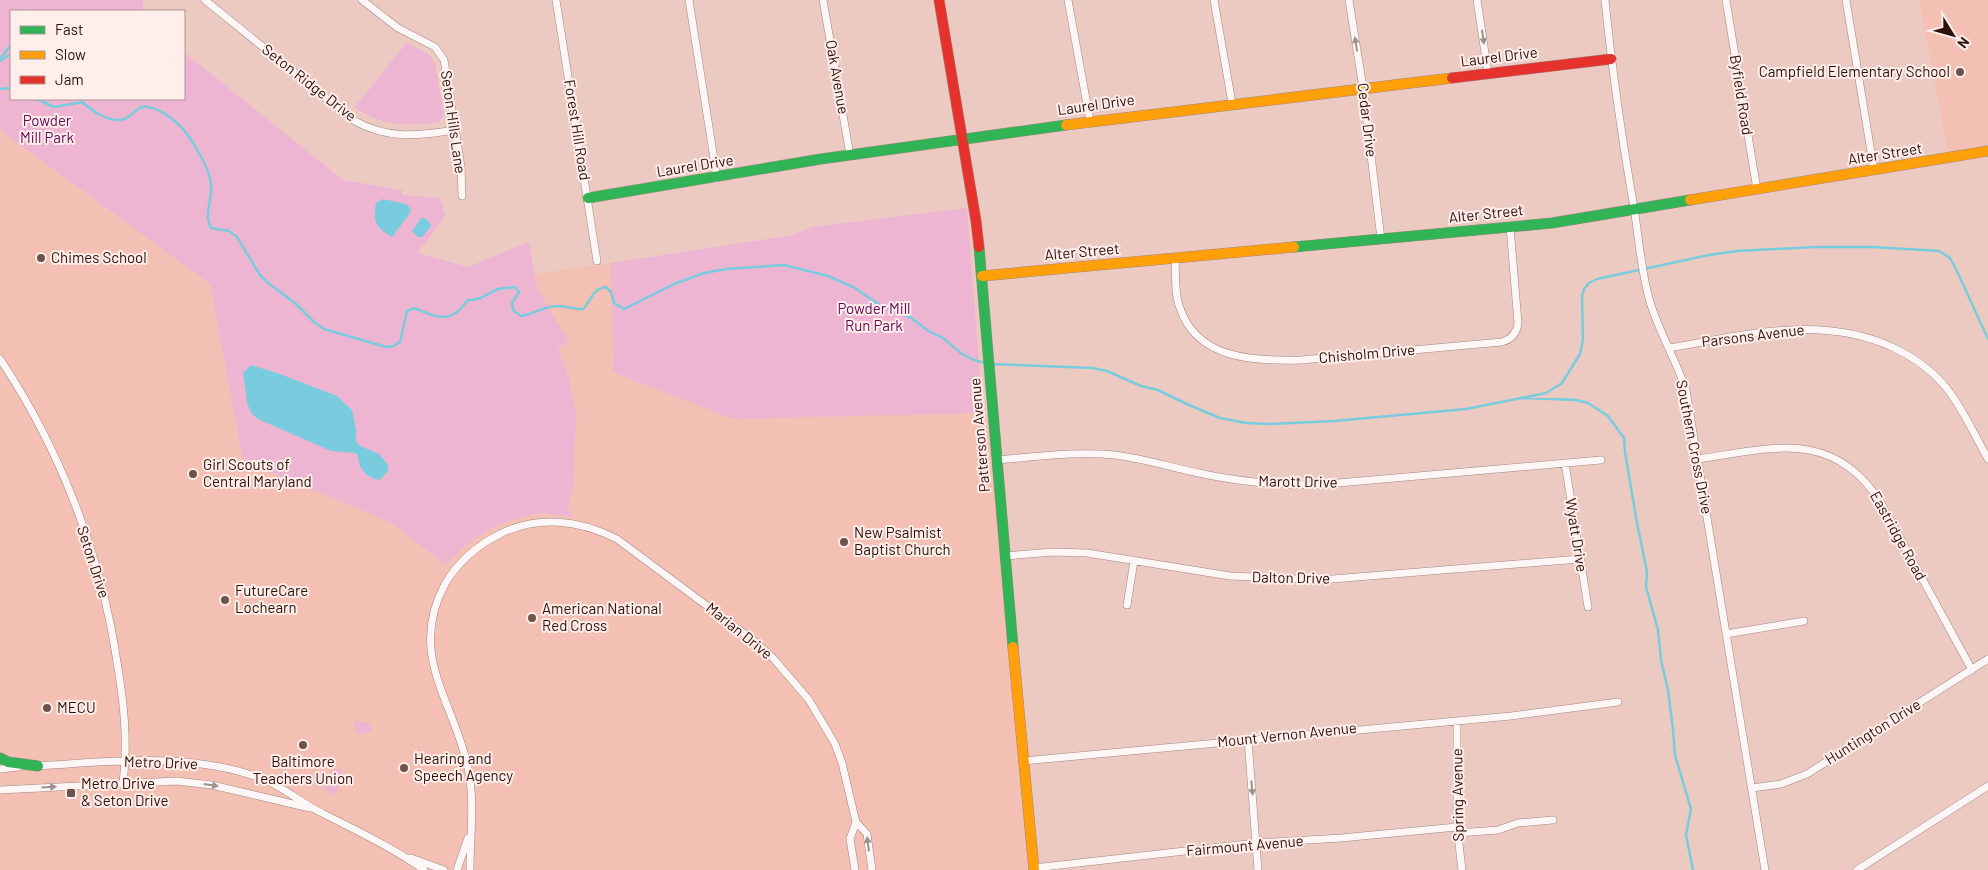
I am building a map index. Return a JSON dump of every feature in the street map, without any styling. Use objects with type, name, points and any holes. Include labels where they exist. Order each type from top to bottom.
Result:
[{"type":"street","name":"Seton Ridge Drive","points":[[205,0],[353,120],[364,126],[375,131],[414,136],[455,130]]},
{"type":"street","name":"Seton Hills Lane","points":[[362,0],[391,22],[428,42],[441,54],[446,67],[461,167],[462,196]]},
{"type":"street","name":"Forest Hill Road","points":[[556,0],[597,261]]},
{"type":"street","points":[[689,0],[717,178]]},
{"type":"street","name":"Oak Avenue","points":[[823,0],[850,155]]},
{"type":"street","name":"Patterson Avenue","points":[[939,0],[976,221],[1004,556],[1034,869]]},
{"type":"street","points":[[1068,0],[1090,121]]},
{"type":"street","points":[[1214,0],[1232,103]]},
{"type":"street","name":"Cedar Drive","points":[[1349,0],[1363,88],[1381,239]]},
{"type":"street","points":[[1477,0],[1488,73]]},
{"type":"street","name":"Southern Cross Drive","points":[[1605,0],[1611,59],[1642,264],[1654,315],[1670,348],[1686,390],[1765,870]]},
{"type":"street","name":"Byfield Road","points":[[1726,0],[1757,190]]},
{"type":"street","points":[[1846,0],[1874,170]]},
{"type":"street","name":"Laurel Drive","points":[[588,198],[850,155],[1090,121],[1611,59]]},
{"type":"street","name":"Alter Street","points":[[982,276],[1510,228],[1634,210],[1988,151]]},
{"type":"street","name":"Chisholm Drive","points":[[1175,258],[1179,307],[1190,330],[1216,350],[1234,355],[1280,360],[1301,360],[1492,343],[1508,340],[1517,330],[1510,228]]},
{"type":"street","name":"Parsons Avenue","points":[[1670,348],[1802,328],[1824,329],[1864,337],[1901,352],[1919,362],[1936,376],[1957,403],[1987,455]]},
{"type":"street","name":"Seton Drive","points":[[0,359],[34,415],[47,441],[70,494],[99,577],[112,627],[124,698],[126,761],[123,783]]},
{"type":"street","name":"Eastridge Road","points":[[1698,459],[1774,447],[1791,447],[1828,455],[1845,464],[1859,475],[1881,503],[1972,670]]},
{"type":"street","name":"Marott Drive","points":[[996,460],[1070,454],[1097,454],[1127,457],[1232,479],[1287,485],[1315,485],[1600,460]]},
{"type":"street","name":"Wyatt Drive","points":[[1564,463],[1588,607]]},
{"type":"street","name":"Marian Drive","points":[[470,831],[472,813],[469,771],[464,751],[436,677],[431,645],[430,625],[441,592],[463,560],[491,538],[524,525],[542,522],[581,525],[600,530],[617,539],[746,634],[773,658],[809,700],[836,744],[856,822],[867,834],[872,870]]},
{"type":"street","name":"Dalton Drive","points":[[1004,556],[1070,552],[1134,560],[1230,576],[1260,579],[1320,580],[1580,558]]},
{"type":"street","points":[[1126,605],[1134,560]]},
{"type":"street","points":[[1726,634],[1804,621]]},
{"type":"street","name":"Huntington Drive","points":[[1752,788],[1781,784],[1807,774],[1988,659]]},
{"type":"street","name":"Mount Vernon Avenue","points":[[1023,761],[1374,727],[1457,721],[1618,702]]},
{"type":"street","name":"Spring Avenue","points":[[1457,721],[1457,830],[1462,870]]},
{"type":"street","points":[[1248,740],[1258,870]]},
{"type":"street","points":[[0,758],[8,762],[38,766]]},
{"type":"street","name":"Metro Drive","points":[[0,768],[126,761],[196,763],[235,770],[283,788],[312,808],[404,855],[444,870]]},
{"type":"street","name":"Metro Drive","points":[[0,790],[176,782],[212,785],[312,808]]},
{"type":"street","points":[[1856,870],[1988,786]]},
{"type":"street","name":"Fairmount Avenue","points":[[1034,869],[1256,843],[1457,830],[1498,830],[1518,823],[1553,820]]},
{"type":"street","name":"Marian Drive","points":[[854,870],[850,839],[856,822]]},
{"type":"street","points":[[457,870],[470,831]]},
{"type":"street","points":[[470,831],[470,870]]},
{"type":"street","name":"Metro Drive","points":[[404,855],[424,870]]},
{"type":"shaded area","name":"Campfield Elementary School","points":[[1919,0],[1988,0],[1988,144],[1948,152]]},
{"type":"shaded area","points":[[0,130],[210,284],[243,461],[390,522],[446,565],[466,545],[497,525],[538,513],[573,517],[568,508],[573,488],[576,412],[569,378],[558,348],[569,341],[537,288],[535,274],[611,263],[613,372],[733,419],[993,412],[1036,870],[0,870]]},
{"type":"green space","name":"Powder Mill Park","points":[[0,0],[143,0],[143,10],[10,10],[10,100],[185,100],[185,53],[343,180],[402,190],[402,195],[440,198],[445,216],[418,253],[468,267],[529,242],[537,288],[569,341],[558,348],[569,378],[576,412],[573,488],[568,508],[573,517],[538,513],[497,525],[466,545],[446,565],[390,522],[243,461],[210,284],[0,130]]},
{"type":"green space","points":[[407,42],[430,55],[435,64],[444,115],[439,122],[395,124],[374,118],[355,107]]},
{"type":"green space","name":"Powder Mill Run Park","points":[[967,208],[983,413],[733,419],[613,372],[611,263],[793,235],[812,227]]},
{"type":"green space","points":[[354,722],[369,723],[372,731],[359,735],[355,730]]},
{"type":"green space","points":[[335,768],[345,773],[335,795],[324,789]]},
{"type":"water","points":[[383,199],[406,204],[411,209],[392,237],[379,227],[375,219],[376,203]]},
{"type":"water","points":[[422,217],[428,220],[431,226],[422,237],[418,237],[412,231]]},
{"type":"water","points":[[251,365],[337,396],[352,410],[356,429],[356,441],[360,446],[379,454],[388,465],[388,471],[380,480],[375,479],[364,472],[358,460],[358,455],[355,453],[331,451],[258,419],[252,414],[247,403],[243,373]]},
{"type":"waterway","points":[[0,59],[10,46]]},
{"type":"waterway","points":[[0,61],[10,55]]},
{"type":"waterway","points":[[0,89],[10,88]]},
{"type":"waterway","points":[[39,100],[54,107],[83,102]]},
{"type":"waterway","points":[[80,100],[95,112],[114,120],[126,118],[141,107],[144,107],[160,111],[178,124],[188,135],[210,177],[211,190],[208,217],[211,228],[229,231],[237,237],[260,275],[324,329],[386,347],[394,346],[400,342],[407,311],[414,308],[436,316],[446,317],[457,312],[468,300],[480,298],[498,289],[515,287],[519,292],[512,303],[513,310],[521,316],[556,306],[583,309],[595,292],[606,287],[611,292],[614,303],[624,309],[674,284],[704,273],[726,269],[784,265],[828,276],[853,287],[883,307],[910,317],[927,330],[943,338],[962,354],[985,363]]},
{"type":"waterway","points":[[991,364],[1093,368],[1107,371],[1141,386],[1158,390],[1220,418],[1246,423],[1269,424],[1334,421],[1466,409],[1546,393],[1562,383],[1580,354],[1583,340],[1582,296],[1584,289],[1589,283],[1597,279],[1709,255],[1737,251],[1815,247],[1873,247],[1939,251],[1950,258],[1988,339]]},
{"type":"waterway","points":[[1521,398],[1576,400],[1588,403],[1608,416],[1624,438],[1637,523],[1647,572],[1646,587],[1658,630],[1661,660],[1668,690],[1675,755],[1691,809],[1686,835],[1693,870]]},
{"type":"traffic: fast","points":[[588,198],[821,159],[1066,125]]},
{"type":"traffic: fast","points":[[1294,247],[1552,223],[1690,200]]},
{"type":"traffic: fast","points":[[979,247],[1013,647]]},
{"type":"traffic: fast","points":[[0,758],[8,762],[38,766]]},
{"type":"traffic: slow","points":[[1066,125],[1452,78]]},
{"type":"traffic: slow","points":[[1690,200],[1988,151]]},
{"type":"traffic: slow","points":[[982,276],[1294,247]]},
{"type":"traffic: slow","points":[[1013,647],[1034,870]]},
{"type":"traffic: jam","points":[[939,0],[979,247]]},
{"type":"traffic: jam","points":[[1452,78],[1611,59]]},
{"type":"place","name":"Campfield Elementary School","points":[[1960,72]]},
{"type":"place","name":"Chimes School","points":[[41,258]]},
{"type":"place","name":"Girl Scouts of Central Maryland","points":[[193,474]]},
{"type":"place","name":"New Psalmist Baptist Church","points":[[844,542]]},
{"type":"place","name":"FutureCare Lochearn","points":[[225,600]]},
{"type":"place","name":"American National Red Cross","points":[[532,618]]},
{"type":"place","name":"MECU","points":[[47,708]]},
{"type":"place","name":"Baltimore Teachers Union","points":[[303,745]]},
{"type":"place","name":"Hearing and Speech Agency","points":[[404,768]]},
{"type":"place","name":"Metro Drive & Seton Drive","points":[[71,793]]}]
